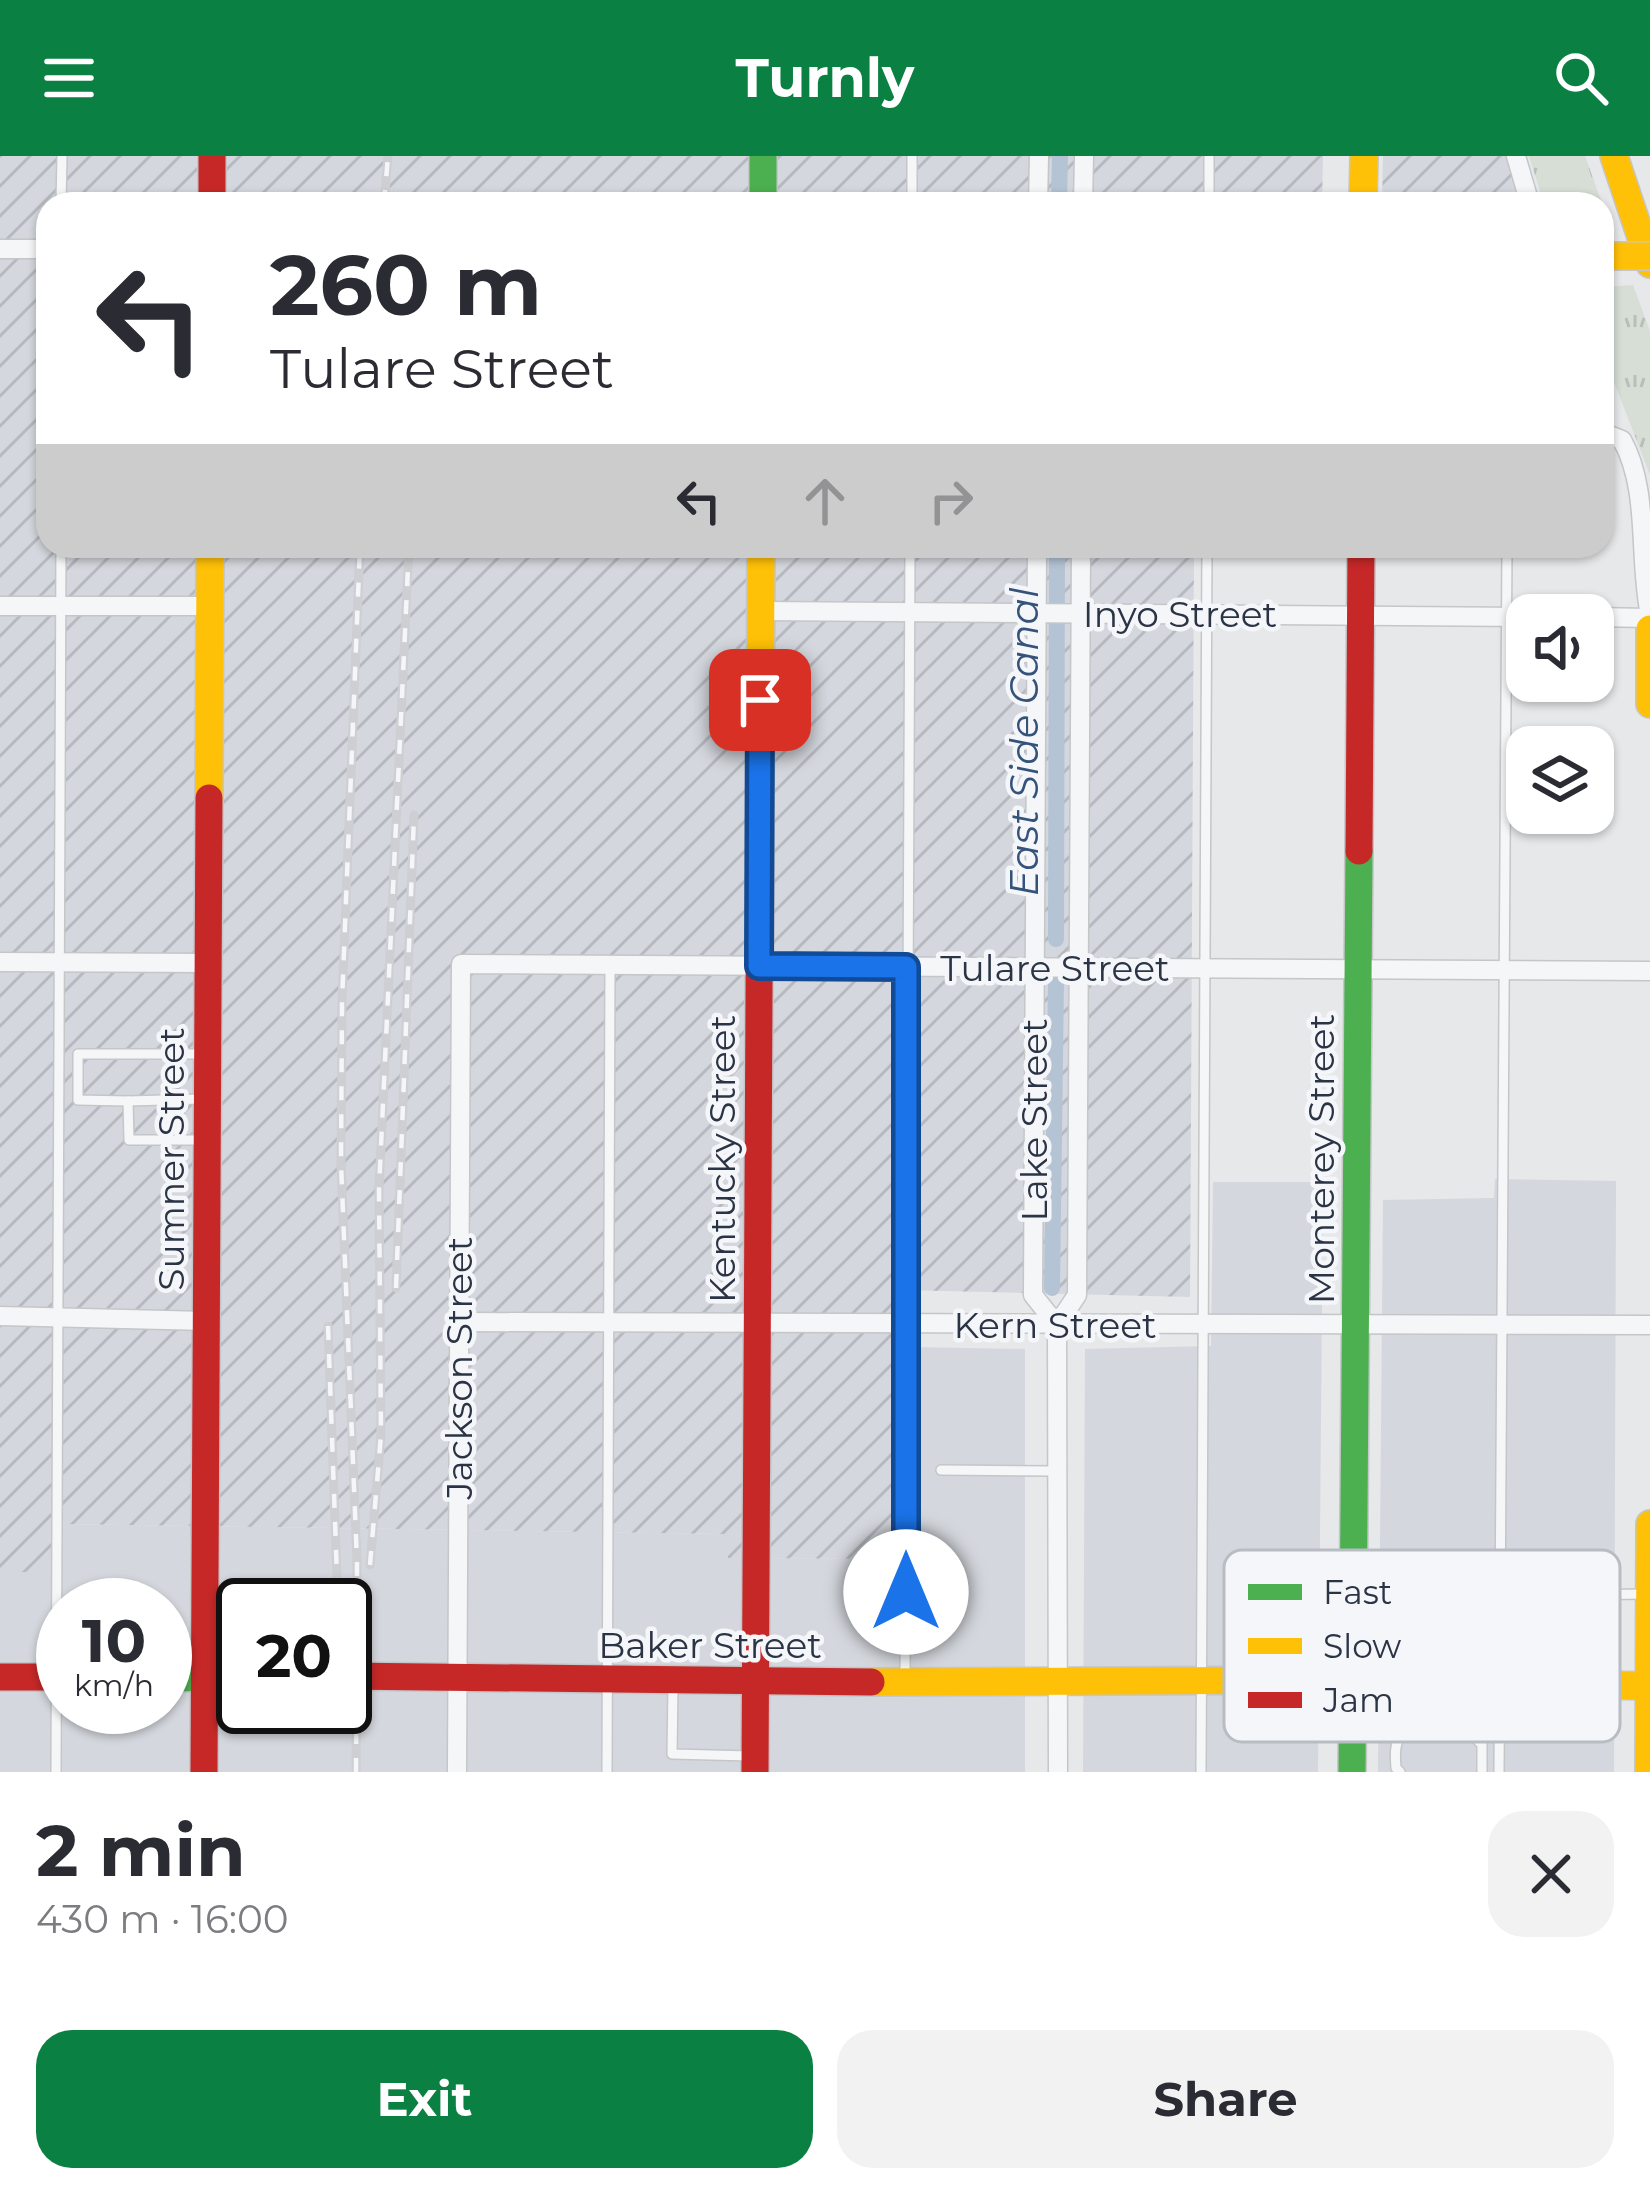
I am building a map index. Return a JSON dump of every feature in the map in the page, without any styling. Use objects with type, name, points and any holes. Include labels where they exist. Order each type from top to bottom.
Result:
[{"type":"main road","points":[[212,156],[212,192]]},
{"type":"main road","points":[[763,156],[763,192]]},
{"type":"main road","points":[[1363,192],[1364,156]]},
{"type":"main road","points":[[1614,156],[1650,260],[1614,257]]},
{"type":"main road","name":"Sumner Street","points":[[204,1772],[210,558]]},
{"type":"main road","name":"Kentucky Street","points":[[755,1764],[761,558]]},
{"type":"main road","name":"Monterey Street","points":[[1353,1550],[1361,558]]},
{"type":"main road","points":[[1650,629],[1650,704]]},
{"type":"main road","points":[[1648,1772],[1650,1524]]},
{"type":"main road","points":[[0,1677],[36,1677]]},
{"type":"main road","name":"Baker Street","points":[[372,1677],[1224,1680]]},
{"type":"main road","points":[[192,1678],[216,1678]]},
{"type":"street","points":[[1039,156],[1039,192]]},
{"type":"street","points":[[1083,192],[1084,156]]},
{"type":"street","points":[[1516,156],[1526,192]]},
{"type":"street","points":[[0,249],[36,249]]},
{"type":"street","points":[[1614,437],[1622,440],[1641,484],[1650,616],[1614,617]]},
{"type":"street","name":"Lake Street","points":[[1037,558],[1033,1295],[1057,1325]]},
{"type":"street","name":"Lake Street","points":[[1058,1772],[1057,1325],[1078,1295],[1082,558]]},
{"type":"street","points":[[0,605],[210,606]]},
{"type":"street","name":"Inyo Street","points":[[761,610],[1506,616]]},
{"type":"street","points":[[0,962],[208,963]]},
{"type":"street","name":"Tulare Street","points":[[461,964],[1650,971]]},
{"type":"street","name":"Jackson Street","points":[[457,1772],[461,964]]},
{"type":"street","points":[[0,1316],[206,1321]]},
{"type":"street","name":"Kern Street","points":[[459,1322],[1650,1324]]},
{"type":"lane","points":[[61,192],[62,156]]},
{"type":"lane","points":[[912,156],[912,192]]},
{"type":"lane","points":[[1209,156],[1209,192]]},
{"type":"lane","points":[[59,1578],[61,558]]},
{"type":"lane","points":[[905,1682],[910,558]]},
{"type":"lane","points":[[1201,1772],[1207,558]]},
{"type":"lane","points":[[1506,594],[1507,558]]},
{"type":"lane","points":[[1492,1550],[1503,1324],[1506,616]]},
{"type":"lane","points":[[607,1772],[610,965]]},
{"type":"lane","points":[[208,1054],[78,1054],[78,1100],[208,1099]]},
{"type":"lane","points":[[128,1101],[129,1140],[208,1140]]},
{"type":"lane","points":[[941,1470],[1058,1471]]},
{"type":"lane","points":[[673,1680],[672,1754],[755,1764]]},
{"type":"lane","points":[[56,1772],[58,1734]]},
{"type":"lane","points":[[1397,1742],[1400,1772]]},
{"type":"lane","points":[[1480,1742],[1482,1772]]},
{"type":"lane","points":[[1495,1742],[1499,1772]]},
{"type":"shaded area","points":[[0,156],[1323,156],[1322,192],[36,192],[36,558],[1194,558],[1190,1297],[901,1290],[900,1559],[728,1558],[725,1534],[64,1524],[48,1572],[0,1572]]},
{"type":"shaded area","points":[[1383,156],[1519,156],[1529,192],[1382,192]]},
{"type":"shaded area","points":[[1495,1179],[1616,1181],[1615,1550],[1380,1550],[1383,1200],[1494,1198]]},
{"type":"shaded area","points":[[1213,1182],[1323,1182],[1320,1550],[1224,1550],[1224,1742],[1318,1742],[1318,1772],[1083,1772],[1085,1349],[1211,1346]]},
{"type":"shaded area","points":[[912,1347],[1025,1349],[1025,1772],[0,1772],[0,1572],[48,1572],[64,1524],[726,1534],[729,1558],[915,1559]]},
{"type":"shaded area","points":[[1378,1742],[1614,1742],[1614,1772],[1378,1772]]},
{"type":"green space","points":[[1529,156],[1585,156],[1598,192],[1540,192]]},
{"type":"green space","points":[[1633,285],[1650,331],[1650,475],[1614,382],[1614,286]]},
{"type":"waterway","name":"East Side Canal","points":[[1059,192],[1060,156]]},
{"type":"waterway","name":"East Side Canal","points":[[1056,939],[1057,558]]},
{"type":"waterway","name":"East Side Canal","points":[[1052,1288],[1056,981]]},
{"type":"railway","points":[[385,192],[388,156]]},
{"type":"railway","points":[[356,1772],[357,1562],[341,1163],[342,1002],[360,558]]},
{"type":"railway","points":[[370,1565],[381,1435],[379,1189],[408,558]]},
{"type":"railway","points":[[396,1288],[414,815]]},
{"type":"railway","points":[[328,1326],[337,1578]]},
{"type":"traffic: fast","points":[[763,156],[763,192]]},
{"type":"traffic: fast","points":[[1354,1550],[1359,851]]},
{"type":"traffic: fast","points":[[192,1678],[216,1677]]},
{"type":"traffic: fast","points":[[1352,1742],[1352,1772]]},
{"type":"traffic: slow","points":[[1363,192],[1364,156]]},
{"type":"traffic: slow","points":[[1614,156],[1650,264]]},
{"type":"traffic: slow","points":[[1614,256],[1650,256]]},
{"type":"traffic: slow","points":[[209,798],[210,558]]},
{"type":"traffic: slow","points":[[760,803],[761,558]]},
{"type":"traffic: slow","points":[[1650,629],[1650,704]]},
{"type":"traffic: slow","points":[[1649,1772],[1650,1524]]},
{"type":"traffic: slow","points":[[871,1682],[1224,1681]]},
{"type":"traffic: slow","points":[[1620,1685],[1650,1686]]},
{"type":"traffic: jam","points":[[212,156],[212,192]]},
{"type":"traffic: jam","points":[[1359,851],[1361,558]]},
{"type":"traffic: jam","points":[[204,1772],[209,798]]},
{"type":"traffic: jam","points":[[755,1772],[760,803]]},
{"type":"traffic: jam","points":[[372,1676],[871,1682]]},
{"type":"traffic: jam","points":[[0,1677],[36,1677]]},
{"type":"route","points":[[760,700],[759,966],[906,967],[906,1592]]}]
